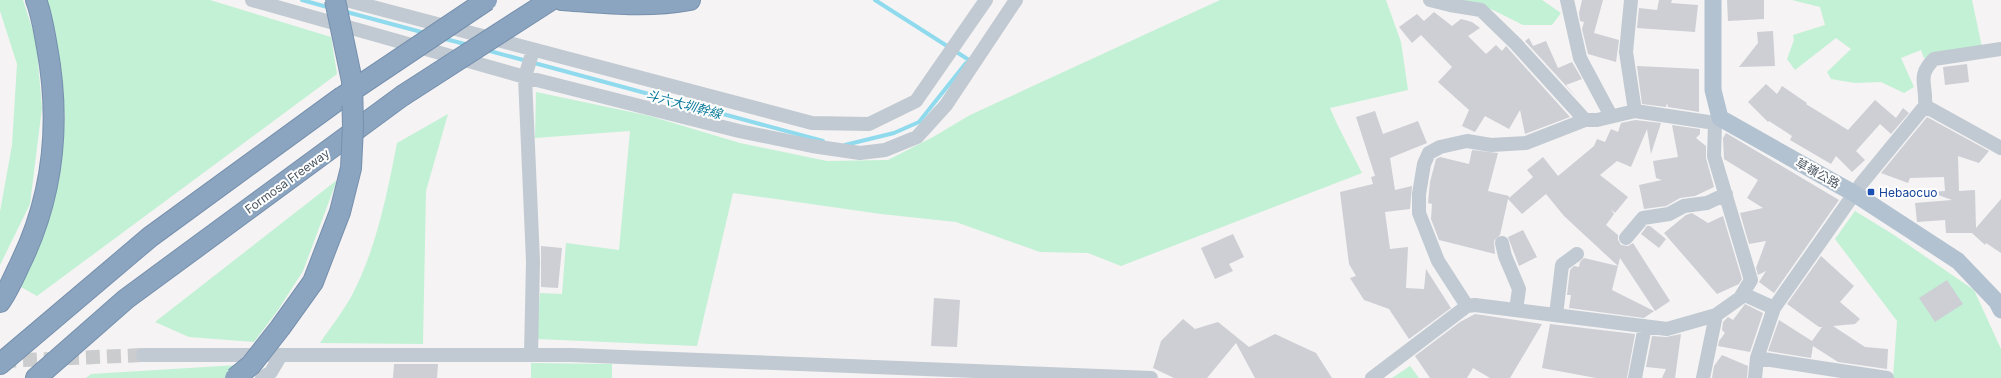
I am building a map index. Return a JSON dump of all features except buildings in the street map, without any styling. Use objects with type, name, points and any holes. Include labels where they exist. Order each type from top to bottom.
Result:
[{"type":"highway","points":[[0,302],[28,246],[42,208],[50,168],[55,126],[52,75],[41,13],[36,0]]},
{"type":"highway","points":[[235,378],[251,365],[313,282],[340,212],[350,168],[353,127],[352,81],[335,0]]},
{"type":"highway","points":[[0,364],[150,237],[342,97],[487,0]]},
{"type":"highway","name":"Formosa Freeway","points":[[36,378],[126,299],[402,96],[550,0]]},
{"type":"highway","points":[[562,0],[630,6],[674,3],[690,0]]},
{"type":"main road","points":[[1713,0],[1713,90],[1717,121]]},
{"type":"main road","name":"草嶺公路","points":[[1717,121],[1855,194],[1958,261],[1997,302],[2001,310]]},
{"type":"street","points":[[252,0],[525,77],[746,133],[812,146],[860,153],[885,150],[917,137],[946,105],[1016,0]]},
{"type":"street","points":[[346,0],[812,123],[869,124],[916,101],[986,0]]},
{"type":"street","points":[[1430,0],[1450,6],[1481,10],[1516,44],[1585,120]]},
{"type":"street","points":[[1567,0],[1580,58],[1611,116]]},
{"type":"street","points":[[1631,0],[1626,52],[1635,111]]},
{"type":"street","points":[[1755,378],[1757,358],[1774,308],[1861,184],[1925,106],[1923,75],[1927,66],[1934,59],[2001,49]]},
{"type":"street","points":[[531,354],[533,261],[525,77],[533,50]]},
{"type":"street","points":[[1925,106],[2001,148]]},
{"type":"street","points":[[1372,378],[1467,306],[1476,305],[1667,329],[1716,315],[1743,294],[1752,280],[1714,156],[1717,121],[1635,111],[1597,120],[1585,120],[1526,143],[1491,145],[1467,141],[1440,147],[1429,153],[1424,164],[1419,194],[1419,213],[1438,261],[1467,306]]},
{"type":"street","points":[[1626,238],[1643,218],[1669,214],[1684,206],[1707,203],[1726,194]]},
{"type":"street","points":[[1502,242],[1505,256],[1518,289],[1516,310]]},
{"type":"street","points":[[1556,315],[1562,265],[1577,254]]},
{"type":"street","points":[[1743,294],[1774,308]]},
{"type":"street","points":[[1703,378],[1716,315]]},
{"type":"street","points":[[1635,378],[1645,326]]},
{"type":"street","points":[[143,355],[531,354],[1151,378]]},
{"type":"street","points":[[262,378],[271,372],[281,355]]},
{"type":"street","points":[[1757,358],[1887,378]]},
{"type":"green space","points":[[0,0],[23,0],[36,40],[42,108],[30,204],[0,265],[0,212],[12,145],[17,64],[0,11]]},
{"type":"green space","points":[[46,0],[210,0],[331,37],[337,74],[37,296],[21,287],[42,239],[59,177],[65,117],[57,48]]},
{"type":"green space","points":[[1220,0],[1386,0],[1401,42],[1408,90],[1330,108],[1362,173],[1121,266],[1088,253],[1040,252],[956,222],[881,214],[733,193],[697,346],[537,339],[540,293],[562,294],[566,243],[619,250],[630,131],[535,138],[536,92],[650,116],[740,143],[827,161],[888,160],[933,137],[970,115]]},
{"type":"green space","points":[[1461,0],[1542,0],[1561,13],[1552,25],[1523,25],[1493,10]]},
{"type":"green space","points":[[1792,0],[1972,0],[1982,47],[1924,58],[1921,50],[1901,58],[1914,87],[1904,93],[1881,82],[1855,83],[1831,79],[1827,72],[1851,49],[1836,38],[1795,70],[1787,59],[1794,40],[1793,35],[1825,25],[1820,7]]},
{"type":"green space","points":[[448,114],[426,191],[423,344],[320,343],[340,315],[360,279],[380,222],[397,143]]},
{"type":"green space","points":[[337,180],[303,271],[278,310],[254,342],[189,337],[155,322]]},
{"type":"green space","points":[[1855,211],[1894,235],[1974,290],[2001,349],[2001,378],[1893,378],[1897,321],[1835,239]]},
{"type":"green space","points":[[531,363],[612,364],[612,378],[531,378]]},
{"type":"green space","points":[[238,365],[224,378],[86,378],[91,374]]},
{"type":"green space","points":[[1410,366],[1419,378],[1392,378]]},
{"type":"waterway","name":"斗六大圳幹線","points":[[302,0],[331,8]]},
{"type":"waterway","points":[[875,0],[969,60]]},
{"type":"waterway","name":"斗六大圳幹線","points":[[343,11],[425,33]]},
{"type":"waterway","name":"斗六大圳幹線","points":[[441,38],[469,45]]},
{"type":"waterway","name":"斗六大圳幹線","points":[[486,50],[823,141]]},
{"type":"waterway","name":"斗六大圳幹線","points":[[845,145],[894,133],[919,122],[966,63]]},
{"type":"tunnel","points":[[2,361],[143,355]]},
{"type":"place","name":"Hebaocuo","points":[[1871,192]]}]
